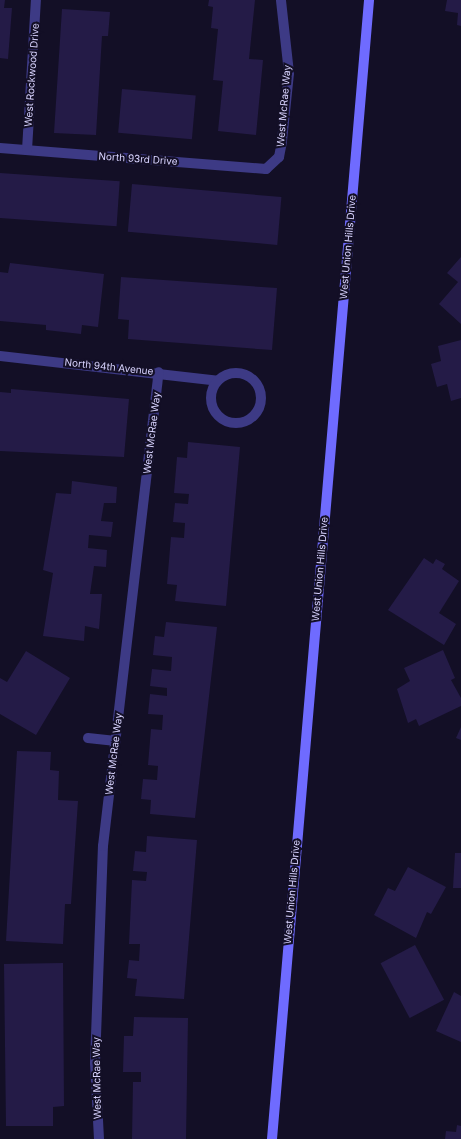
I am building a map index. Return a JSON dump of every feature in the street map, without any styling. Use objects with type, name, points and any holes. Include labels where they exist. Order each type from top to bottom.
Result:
[{"type":"main road","name":"West Union Hills Drive","points":[[272,1139],[369,0]]},
{"type":"street","name":"West Rockwood Drive","points":[[27,150],[36,0]]},
{"type":"street","name":"West McRae Way","points":[[275,163],[282,142],[288,73],[281,0]]},
{"type":"street","name":"North 93rd Drive","points":[[0,148],[266,169],[275,163]]},
{"type":"street","name":"North 94th Avenue","points":[[0,356],[159,372],[218,381],[232,373],[254,380],[261,394],[254,416],[238,424],[230,423],[216,413],[211,396],[218,381]]},
{"type":"street","name":"West McRae Way","points":[[99,1139],[95,1063],[103,846],[159,372]]},
{"type":"street","points":[[88,738],[116,741]]},
{"type":"building","points":[[0,0],[5,0],[4,8],[12,8],[8,59],[0,58]]},
{"type":"building","points":[[209,0],[255,0],[249,59],[263,60],[256,135],[218,131],[223,81],[213,80],[218,29],[211,28],[213,7],[208,6]]},
{"type":"building","points":[[447,0],[461,0],[461,26],[457,25],[458,13],[445,11]]},
{"type":"building","points":[[62,9],[110,12],[108,36],[102,36],[96,135],[54,133]]},
{"type":"building","points":[[122,89],[196,95],[192,139],[118,133]]},
{"type":"building","points":[[0,173],[120,181],[117,226],[0,218]]},
{"type":"building","points":[[132,184],[281,197],[277,245],[128,232]]},
{"type":"building","points":[[461,257],[461,324],[439,304],[458,282],[447,273]]},
{"type":"building","points":[[10,263],[104,274],[98,327],[82,325],[81,334],[46,330],[46,325],[0,321],[0,272],[8,273]]},
{"type":"building","points":[[121,277],[277,288],[272,350],[128,339],[129,320],[118,319]]},
{"type":"building","points":[[461,340],[461,398],[451,401],[447,384],[437,387],[431,364],[441,361],[438,346]]},
{"type":"building","points":[[11,389],[129,399],[124,457],[0,451],[0,392],[11,393]]},
{"type":"building","points":[[188,442],[240,447],[226,606],[175,601],[177,585],[167,584],[171,537],[184,538],[185,523],[173,522],[175,503],[188,504],[189,494],[174,493],[177,457],[187,458]]},
{"type":"building","points":[[72,481],[117,487],[116,503],[104,503],[101,521],[113,522],[111,537],[89,535],[88,548],[107,550],[106,567],[94,566],[90,594],[102,594],[99,629],[85,626],[84,641],[43,636],[53,573],[43,570],[56,493],[71,494]]},
{"type":"building","points":[[424,558],[433,564],[436,559],[445,564],[442,569],[459,581],[439,613],[456,624],[444,645],[388,610]]},
{"type":"building","points":[[166,622],[217,627],[195,818],[150,814],[151,800],[141,799],[143,779],[157,780],[158,766],[148,765],[151,729],[162,730],[163,715],[148,714],[150,694],[167,696],[167,688],[150,686],[152,669],[171,671],[172,657],[153,655],[155,636],[164,637]]},
{"type":"building","points":[[443,650],[455,678],[451,680],[461,698],[461,706],[419,726],[416,719],[408,723],[397,689],[410,681],[404,668]]},
{"type":"building","points":[[26,651],[70,678],[36,735],[0,714],[0,678],[7,682]]},
{"type":"building","points":[[461,727],[461,740],[456,738]]},
{"type":"building","points":[[17,751],[51,752],[50,770],[59,771],[58,800],[78,801],[71,904],[65,904],[63,944],[6,941]]},
{"type":"building","points":[[147,836],[197,840],[184,999],[135,996],[137,979],[127,978],[129,960],[139,961],[140,944],[129,944],[132,880],[146,881],[147,872],[133,871],[135,851],[146,852]]},
{"type":"building","points":[[455,853],[461,853],[461,888],[453,888]]},
{"type":"building","points":[[408,867],[446,887],[431,914],[427,912],[416,938],[374,915],[388,888],[395,891]]},
{"type":"building","points":[[415,945],[444,1000],[410,1018],[381,963]]},
{"type":"building","points":[[63,963],[64,1106],[53,1107],[53,1126],[6,1126],[4,964]]},
{"type":"building","points":[[454,992],[461,996],[461,1042],[436,1031]]},
{"type":"building","points":[[134,1017],[188,1018],[186,1139],[132,1139],[133,1082],[141,1082],[141,1072],[123,1072],[124,1036],[133,1036]]},
{"type":"building","points":[[457,1125],[461,1126],[461,1139],[445,1139],[446,1131],[456,1132]]}]
